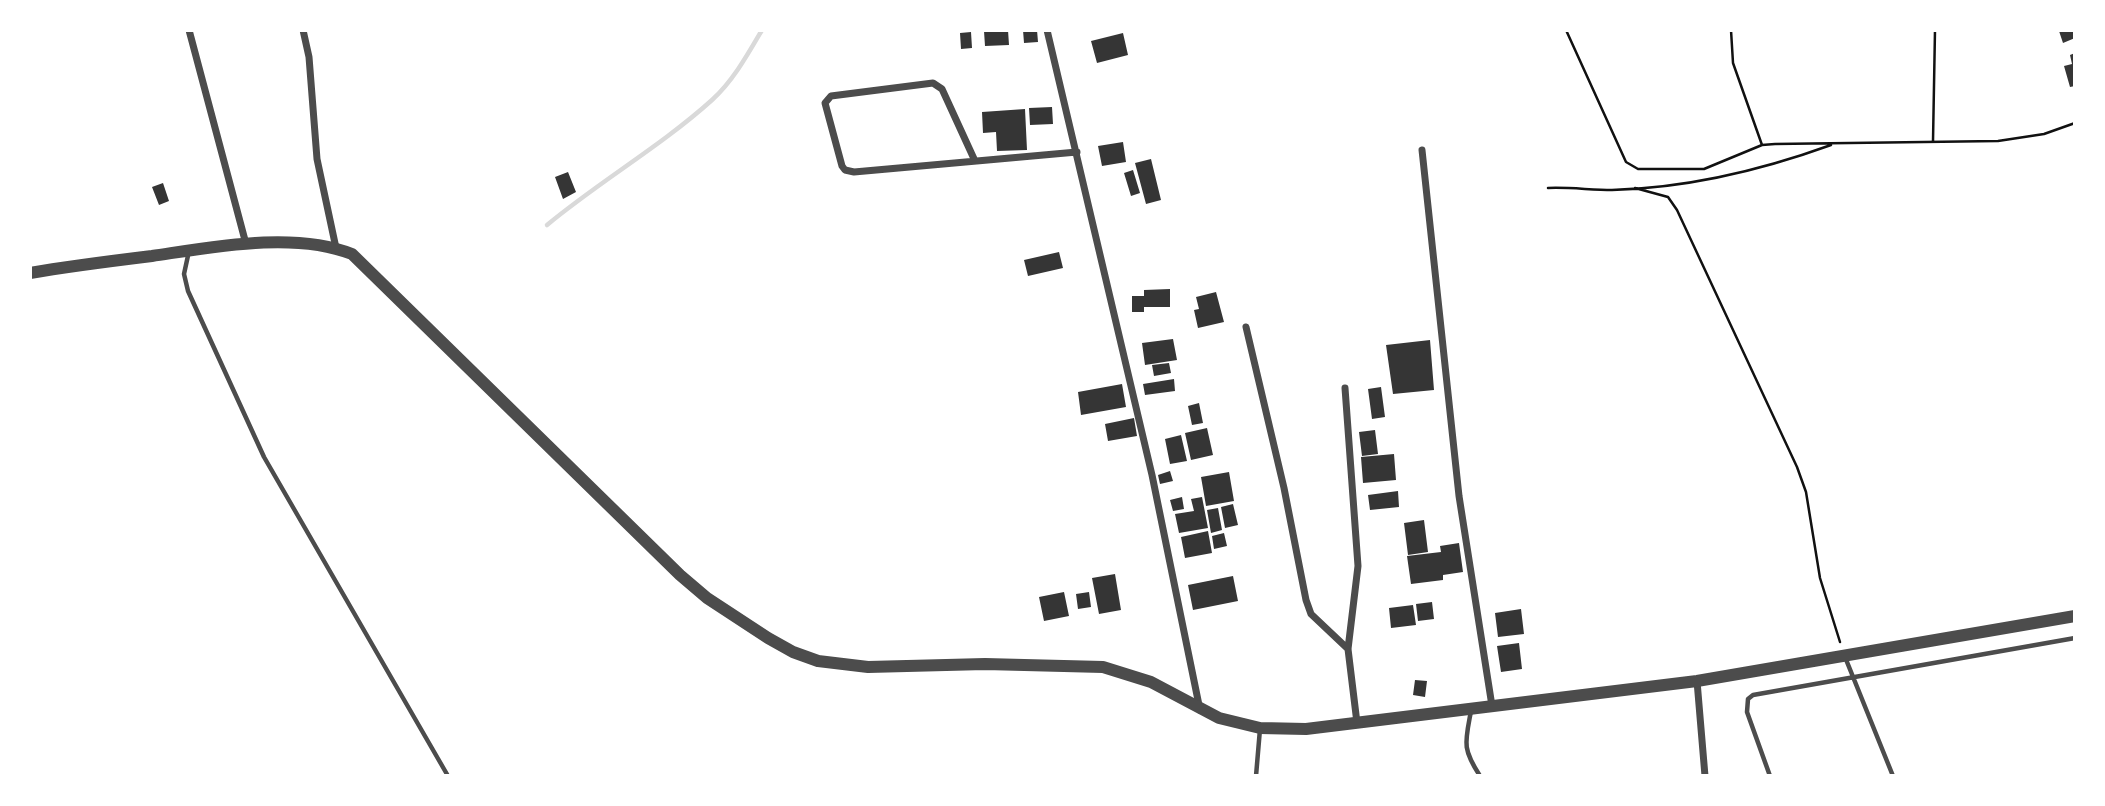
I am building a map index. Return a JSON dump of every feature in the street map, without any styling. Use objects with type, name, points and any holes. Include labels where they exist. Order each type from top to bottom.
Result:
[{"type":"street","points":[[189,30],[247,245]]},
{"type":"street","points":[[303,30],[309,57],[317,159],[336,248]]},
{"type":"street","points":[[1047,30],[1152,475],[1201,710]]},
{"type":"street","points":[[975,161],[942,89],[933,83],[831,96],[825,103],[842,166],[849,172],[975,161],[1077,152]]},
{"type":"street","points":[[1422,149],[1459,496],[1492,707]]},
{"type":"street","points":[[30,272],[247,245],[295,243],[336,248],[352,254],[680,575],[707,598],[793,652],[818,661],[868,667],[985,664],[1103,667],[1151,682],[1201,710],[1230,721],[1260,728],[1306,729],[1697,681],[2075,616]]},
{"type":"street","points":[[1246,327],[1284,488],[1306,600],[1311,614],[1348,649]]},
{"type":"street","points":[[1345,388],[1358,566],[1348,649],[1357,724]]},
{"type":"street","points":[[1697,681],[1705,776]]},
{"type":"lane","points":[[190,250],[184,274],[188,291],[264,457],[448,776]]},
{"type":"lane","points":[[1770,776],[1746,712],[1748,699],[1754,695],[2075,638]]},
{"type":"lane","points":[[1844,654],[1893,776]]},
{"type":"lane","points":[[1471,710],[1466,752],[1480,776]]},
{"type":"lane","points":[[1256,776],[1260,728]]},
{"type":"path","points":[[1566,30],[1626,162],[1638,169],[1704,169],[1762,145],[1866,141],[1998,141],[2044,134],[2075,123]]},
{"type":"path","points":[[1731,30],[1733,63],[1762,145]]},
{"type":"path","points":[[1933,141],[1936,30]]},
{"type":"path","points":[[1548,188],[1611,190],[1658,187],[1778,164],[1834,144]]},
{"type":"path","points":[[1635,188],[1668,197],[1677,210],[1797,467],[1806,492],[1820,578],[1844,654]]},
{"type":"building","points":[[1008,30],[1009,45],[985,46],[984,31]]},
{"type":"building","points":[[1023,30],[1037,30],[1038,42],[1024,43]]},
{"type":"building","points":[[2075,30],[2075,38],[2063,43],[2059,31]]},
{"type":"building","points":[[971,32],[972,48],[961,49],[960,33]]},
{"type":"building","points":[[1123,33],[1128,55],[1097,63],[1091,41]]},
{"type":"building","points":[[2075,53],[2075,86],[2070,87],[2064,66],[2072,64],[2070,55]]},
{"type":"building","points":[[1052,107],[1053,124],[1030,125],[1029,108]]},
{"type":"building","points":[[1025,109],[1027,150],[997,151],[996,132],[983,133],[982,112]]},
{"type":"building","points":[[1123,142],[1126,162],[1102,166],[1098,146]]},
{"type":"building","points":[[1151,159],[1161,200],[1146,204],[1135,163]]},
{"type":"building","points":[[1133,170],[1140,193],[1131,196],[1124,173]]},
{"type":"building","points":[[568,172],[576,192],[563,199],[555,177]]},
{"type":"building","points":[[163,183],[169,201],[159,205],[152,187]]},
{"type":"building","points":[[1059,252],[1063,268],[1028,276],[1024,260]]},
{"type":"building","points":[[1170,289],[1170,307],[1144,307],[1144,312],[1132,312],[1132,296],[1144,296],[1144,290]]},
{"type":"building","points":[[1216,292],[1224,322],[1198,328],[1194,310],[1199,309],[1196,297]]},
{"type":"building","points":[[1173,339],[1177,360],[1145,365],[1142,343]]},
{"type":"building","points":[[1430,340],[1434,390],[1393,394],[1386,345]]},
{"type":"building","points":[[1169,363],[1171,373],[1154,376],[1152,365]]},
{"type":"building","points":[[1174,379],[1175,391],[1145,395],[1143,384]]},
{"type":"building","points":[[1122,384],[1126,407],[1081,415],[1078,392]]},
{"type":"building","points":[[1381,387],[1385,417],[1372,419],[1368,389]]},
{"type":"building","points":[[1199,403],[1203,423],[1192,425],[1188,406]]},
{"type":"building","points":[[1134,418],[1137,436],[1108,441],[1105,424]]},
{"type":"building","points":[[1207,428],[1213,455],[1191,460],[1185,433]]},
{"type":"building","points":[[1375,430],[1378,454],[1362,456],[1359,432]]},
{"type":"building","points":[[1181,435],[1187,461],[1170,464],[1165,439]]},
{"type":"building","points":[[1394,454],[1396,480],[1363,483],[1361,457]]},
{"type":"building","points":[[1170,471],[1173,481],[1160,484],[1158,475]]},
{"type":"building","points":[[1229,472],[1234,501],[1206,506],[1201,477]]},
{"type":"building","points":[[1398,491],[1399,507],[1370,510],[1368,495]]},
{"type":"building","points":[[1182,497],[1184,509],[1173,511],[1170,500]]},
{"type":"building","points":[[1202,497],[1208,528],[1179,533],[1175,514],[1194,511],[1191,499]]},
{"type":"building","points":[[1233,504],[1238,525],[1225,528],[1221,507]]},
{"type":"building","points":[[1218,508],[1222,530],[1211,533],[1207,510]]},
{"type":"building","points":[[1424,520],[1428,552],[1408,555],[1404,523]]},
{"type":"building","points":[[1208,531],[1212,553],[1185,558],[1181,537]]},
{"type":"building","points":[[1224,533],[1227,546],[1214,549],[1212,536]]},
{"type":"building","points":[[1459,543],[1463,572],[1443,575],[1443,580],[1411,584],[1407,556],[1441,552],[1440,546]]},
{"type":"building","points":[[1115,574],[1121,610],[1099,614],[1092,578]]},
{"type":"building","points":[[1233,576],[1238,601],[1193,610],[1188,585]]},
{"type":"building","points":[[1064,592],[1069,616],[1044,621],[1039,597]]},
{"type":"building","points":[[1089,592],[1091,607],[1078,609],[1076,594]]},
{"type":"building","points":[[1432,602],[1434,619],[1418,621],[1416,604]]},
{"type":"building","points":[[1413,605],[1416,625],[1391,628],[1389,608]]},
{"type":"building","points":[[1521,609],[1524,634],[1498,637],[1495,613]]},
{"type":"building","points":[[1519,643],[1522,669],[1501,672],[1497,646]]},
{"type":"building","points":[[1415,680],[1427,681],[1425,697],[1413,695]]},
{"type":"waterway","points":[[547,225],[672,133],[720,93],[746,58],[762,30]]}]
